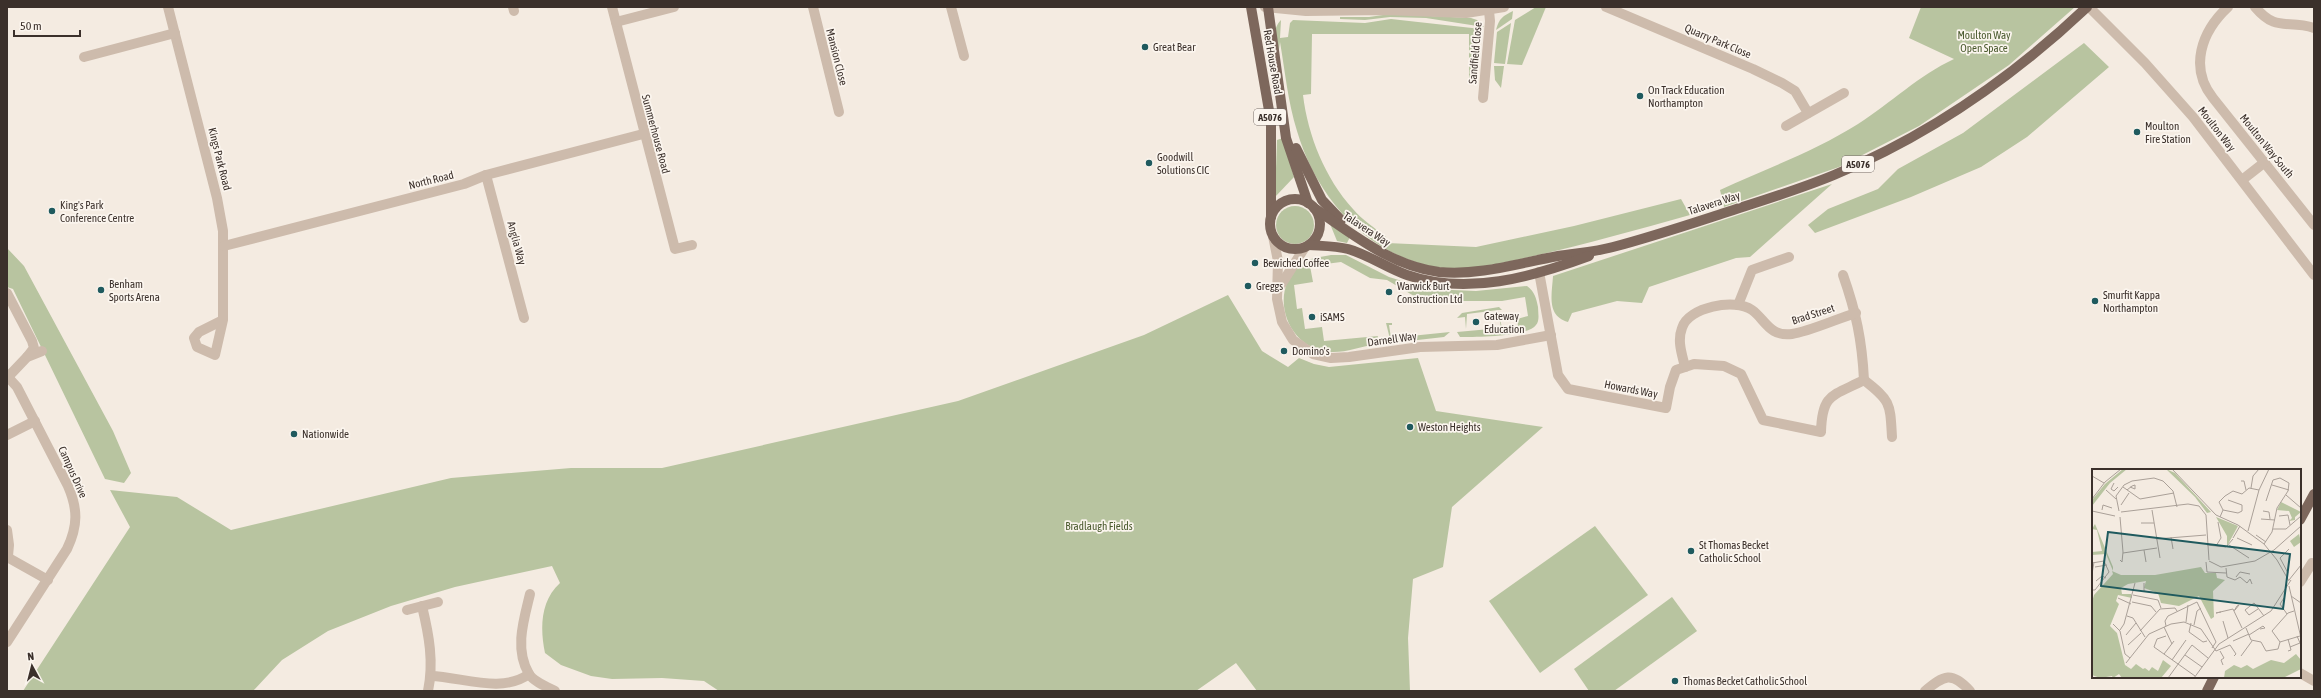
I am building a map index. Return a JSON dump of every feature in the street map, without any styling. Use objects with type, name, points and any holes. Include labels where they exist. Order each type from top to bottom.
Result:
[{"type":"main road","name":"Red House Road","points":[[1251,7],[1271,122],[1271,217]]},
{"type":"main road","name":"Talavera Way","points":[[1311,206],[1380,253],[1400,262],[1439,272],[1477,271],[1611,247],[1762,201],[1858,164],[1899,144],[1974,98],[2030,57],[2088,7]]},
{"type":"main road","points":[[1267,8],[1286,138],[1311,206],[1320,220],[1320,227],[1314,240],[1307,246]]},
{"type":"main road","points":[[1282,116],[1300,158],[1322,200],[1359,239]]},
{"type":"main road","points":[[1311,206],[1294,199],[1280,204],[1271,217],[1271,230],[1273,236],[1284,247],[1293,249],[1307,246],[1348,249],[1408,276],[1449,284],[1483,283],[1539,272],[1611,247]]},
{"type":"main road","points":[[2301,518],[2314,494]]},
{"type":"main road","points":[[2206,691],[2213,678]]},
{"type":"street","name":"Kings Park Road","points":[[168,7],[217,198],[224,246],[223,320]]},
{"type":"street","name":"Summerhouse Road","points":[[612,7],[643,134],[675,249],[692,245]]},
{"type":"street","points":[[616,22],[674,7]]},
{"type":"street","name":"Mansion Close","points":[[812,7],[839,112]]},
{"type":"street","points":[[951,7],[964,56]]},
{"type":"street","points":[[1253,19],[1255,7]]},
{"type":"street","points":[[1307,7],[1327,10]]},
{"type":"street","points":[[1267,8],[1327,10],[1384,8],[1466,13],[1489,11],[1504,7]]},
{"type":"street","name":"Quarry Park Close","points":[[1606,7],[1753,69],[1782,83],[1795,91],[1808,113]]},
{"type":"street","name":"Moulton Way","points":[[2088,7],[2170,91],[2242,180],[2314,275]]},
{"type":"street","name":"Moulton Way South","points":[[2228,7],[2216,19],[2206,38],[2199,68],[2202,82],[2213,98],[2314,225]]},
{"type":"street","points":[[2254,7],[2267,20],[2274,24],[2314,28]]},
{"type":"street","name":"Sandfield Close","points":[[1483,98],[1490,21],[1489,11]]},
{"type":"street","points":[[84,57],[175,33]]},
{"type":"street","points":[[1786,126],[1844,93]]},
{"type":"street","name":"North Road","points":[[224,246],[464,184],[486,176],[643,134]]},
{"type":"street","points":[[2242,180],[2265,162]]},
{"type":"street","name":"Anglia Way","points":[[486,176],[524,318]]},
{"type":"street","name":"Darnell Way","points":[[1273,236],[1278,261],[1279,313],[1287,333],[1301,347],[1322,357],[1349,357],[1433,346],[1497,345],[1552,335]]},
{"type":"street","points":[[1278,290],[1307,246]]},
{"type":"street","points":[[1738,305],[1752,270],[1789,257]]},
{"type":"street","name":"Howards Way","points":[[1539,272],[1552,335],[1558,376],[1568,389],[1666,408],[1670,387],[1676,370],[1685,367]]},
{"type":"street","points":[[1843,275],[1856,313],[1863,351],[1864,380],[1885,397],[1890,410],[1892,437]]},
{"type":"street","points":[[7,293],[32,341],[34,348],[8,377]]},
{"type":"street","name":"Brad Street","points":[[1685,367],[1679,341],[1682,326],[1692,314],[1718,305],[1738,305],[1752,310],[1771,330],[1791,334],[1856,313]]},
{"type":"street","points":[[27,357],[42,351]]},
{"type":"street","points":[[1685,367],[1694,364],[1724,366],[1740,374],[1763,420],[1821,432],[1821,411],[1828,398],[1864,380]]},
{"type":"street","name":"Campus Drive","points":[[7,642],[68,549],[74,534],[76,516],[74,500],[68,486],[17,387],[8,377]]},
{"type":"street","points":[[7,435],[35,421]]},
{"type":"street","points":[[7,530],[9,545],[7,556],[48,580]]},
{"type":"street","points":[[2301,580],[2312,563]]},
{"type":"street","points":[[530,594],[521,636],[523,657],[529,674],[555,691]]},
{"type":"street","points":[[407,610],[438,602]]},
{"type":"street","points":[[422,606],[430,639],[431,676],[428,691]]},
{"type":"street","points":[[431,676],[504,684],[520,681],[529,674]]},
{"type":"street","points":[[2301,674],[2314,681]]},
{"type":"street","points":[[1925,691],[1938,680],[1949,677],[1957,679],[1970,691]]},
{"type":"green space","points":[[1536,7],[1546,7],[1522,65],[1507,64],[1515,20]]},
{"type":"green space","name":"Moulton Way Open Space","points":[[1921,7],[2075,7],[2009,65],[1919,126],[1839,167],[1724,207],[1720,190],[1808,151],[1842,134],[1870,116],[1917,81],[1954,59],[1909,38]]},
{"type":"green space","points":[[1513,11],[1512,19],[1496,30],[1502,18]]},
{"type":"green space","points":[[1390,14],[1471,18],[1477,20],[1484,27],[1426,18],[1390,17],[1365,20],[1340,19],[1340,17],[1369,17]]},
{"type":"green space","points":[[1391,19],[1481,29],[1472,80],[1469,83],[1469,34],[1312,34],[1311,94],[1303,95],[1309,126],[1319,156],[1343,197],[1360,217],[1386,237],[1387,243],[1476,247],[1574,226],[1681,199],[1690,215],[1610,237],[1497,264],[1453,269],[1416,262],[1391,252],[1369,238],[1332,202],[1318,180],[1306,156],[1294,120],[1280,42],[1278,56],[1275,42],[1275,32],[1281,20],[1280,38],[1288,37],[1290,23],[1293,20],[1365,23]]},
{"type":"green space","points":[[1511,23],[1505,64],[1494,63],[1497,32]]},
{"type":"green space","points":[[2084,43],[2109,67],[2027,137],[1981,167],[1911,197],[1815,233],[1808,225],[1828,209],[1878,189],[1898,169],[1963,133]]},
{"type":"green space","points":[[1494,66],[1504,66],[1501,88],[1495,80]]},
{"type":"green space","points":[[1283,138],[1294,177],[1275,197],[1277,140]]},
{"type":"green space","points":[[1832,184],[1750,257],[1736,258],[1649,287],[1642,303],[1617,301],[1572,313],[1568,322],[1556,315],[1553,310],[1553,276]]},
{"type":"green space","points":[[1295,206],[1308,212],[1314,225],[1308,238],[1295,244],[1282,238],[1276,225],[1282,212]]},
{"type":"green space","points":[[1328,219],[1350,237],[1347,243],[1337,241]]},
{"type":"green space","points":[[7,248],[24,266],[113,431],[131,473],[124,483],[105,479],[13,289],[7,287]]},
{"type":"green space","points":[[1331,255],[1346,255],[1389,277],[1428,289],[1476,291],[1527,286],[1536,298],[1538,307],[1538,321],[1531,329],[1523,332],[1501,336],[1460,337],[1457,332],[1501,328],[1498,310],[1502,328],[1518,326],[1517,319],[1528,316],[1525,297],[1502,301],[1424,301],[1423,295],[1414,296],[1387,280],[1370,278],[1341,262],[1310,266],[1313,282],[1294,285],[1297,309],[1302,308],[1305,329],[1322,327],[1324,341],[1378,336],[1375,344],[1347,351],[1330,352],[1315,349],[1303,341],[1293,331],[1287,318],[1284,304],[1285,290],[1290,277],[1299,265],[1310,259]]},
{"type":"green space","name":"Bradlaugh Fields","points":[[1228,295],[1262,351],[1288,367],[1299,358],[1314,364],[1329,367],[1418,358],[1436,411],[1543,427],[1452,507],[1443,567],[1413,579],[1408,638],[1410,691],[1257,691],[1236,663],[1196,691],[719,691],[704,681],[662,678],[612,679],[591,676],[561,665],[545,653],[542,634],[543,616],[545,607],[553,590],[560,583],[552,566],[455,587],[391,606],[328,631],[282,660],[253,691],[23,691],[130,527],[110,490],[177,497],[231,530],[451,478],[571,468],[662,468],[958,401],[1144,335]]},
{"type":"green space","points":[[1499,307],[1502,310],[1467,314],[1466,329],[1465,317],[1457,318],[1462,313]]},
{"type":"green space","points":[[1386,323],[1392,323],[1392,325],[1389,325],[1391,338],[1450,332],[1444,337],[1391,343]]},
{"type":"green space","points":[[1595,526],[1648,595],[1540,673],[1489,601]]},
{"type":"green space","points":[[1672,597],[1697,631],[1614,691],[1589,691],[1574,669]]},
{"type":"place","name":"Great Bear","points":[[1145,47]]},
{"type":"place","name":"On Track Education Northampton","points":[[1640,96]]},
{"type":"place","name":"Moulton Fire Station","points":[[2137,132]]},
{"type":"place","name":"Goodwill Solutions CIC","points":[[1149,163]]},
{"type":"place","name":"King's Park Conference Centre","points":[[52,211]]},
{"type":"place","name":"Bewiched Coffee","points":[[1255,263]]},
{"type":"place","name":"Greggs","points":[[1248,286]]},
{"type":"place","name":"Benham Sports Arena","points":[[101,290]]},
{"type":"place","name":"Warwick Burt Construction Ltd","points":[[1389,292]]},
{"type":"place","name":"Smurfit Kappa Northampton","points":[[2095,301]]},
{"type":"place","name":"iSAMS","points":[[1312,317]]},
{"type":"place","name":"Gateway Education","points":[[1476,322]]},
{"type":"place","name":"Domino's","points":[[1284,351]]},
{"type":"place","name":"Weston Heights","points":[[1410,427]]},
{"type":"place","name":"Nationwide","points":[[294,434]]},
{"type":"place","name":"St Thomas Becket Catholic School","points":[[1691,551]]},
{"type":"place","name":"Thomas Becket Catholic School","points":[[1675,681]]}]
